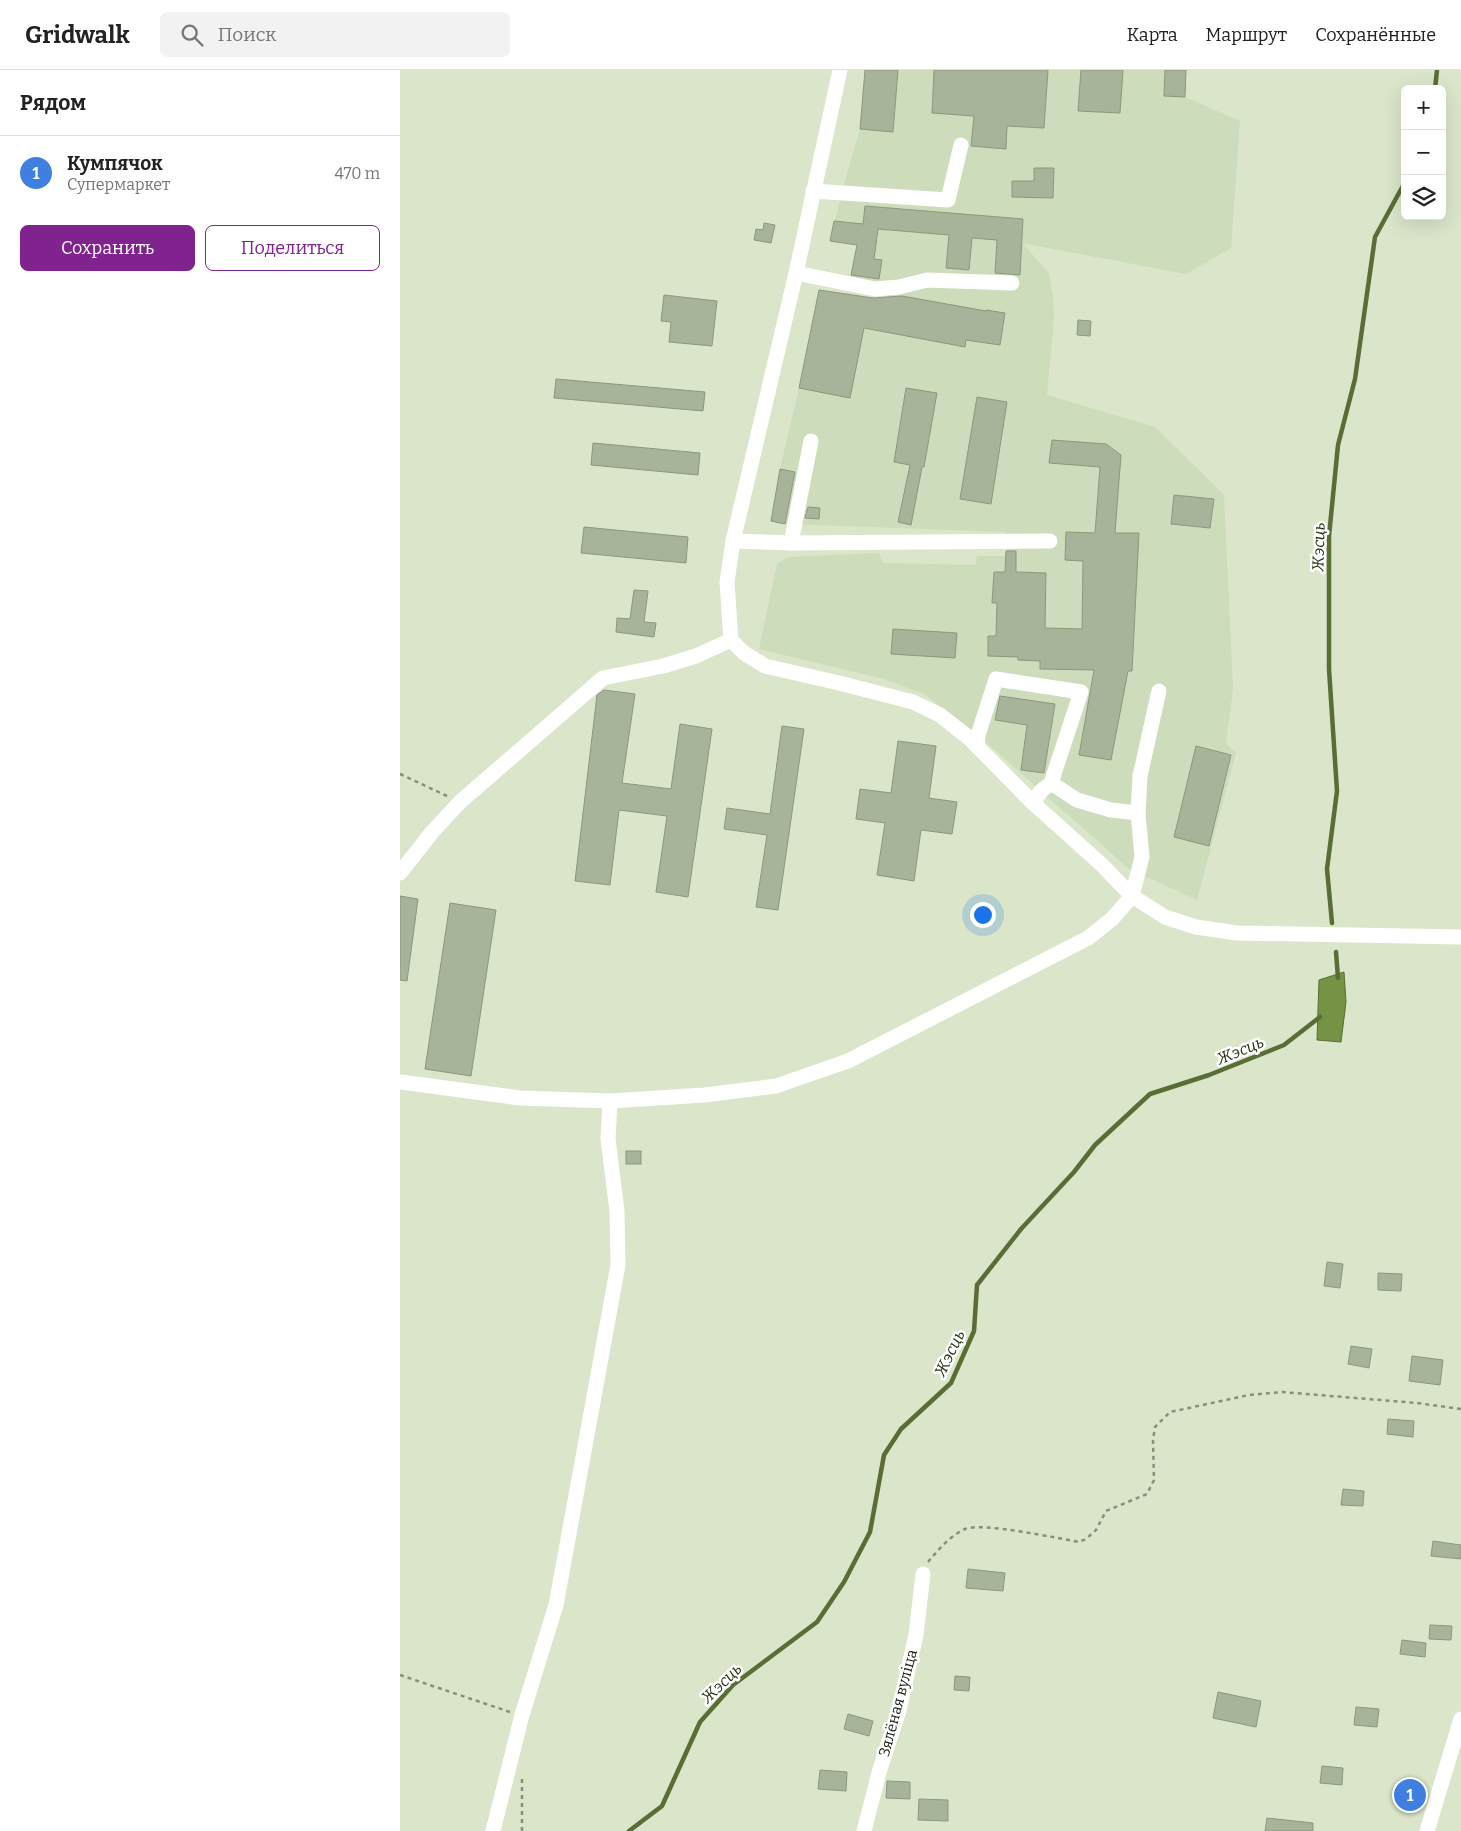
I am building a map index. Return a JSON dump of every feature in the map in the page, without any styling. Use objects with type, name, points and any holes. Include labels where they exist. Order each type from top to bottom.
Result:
[{"type":"street","points":[[840,70],[796,273],[733,541],[727,582],[730,640],[744,653],[765,666],[913,702],[940,715],[977,746],[1033,803],[1102,865],[1132,896],[1165,917],[1196,927],[1237,932],[1461,938]]},
{"type":"street","points":[[814,191],[948,200],[961,145]]},
{"type":"street","points":[[796,273],[874,289],[900,287],[927,280],[1012,283]]},
{"type":"street","points":[[791,543],[811,441]]},
{"type":"street","points":[[733,541],[791,543],[1050,541]]},
{"type":"street","points":[[400,873],[433,831],[460,802],[603,678],[663,666],[696,656],[730,640]]},
{"type":"street","points":[[977,746],[978,735],[996,679],[1081,692],[1051,783],[1040,791],[1033,803]]},
{"type":"street","points":[[400,1082],[520,1098],[610,1101],[704,1095],[776,1086],[848,1061],[1088,938],[1112,919],[1132,896],[1142,857],[1138,813],[1140,776],[1159,691]]},
{"type":"street","points":[[1051,783],[1078,800],[1111,810],[1138,813]]},
{"type":"street","points":[[493,1831],[522,1715],[556,1605],[618,1264],[617,1211],[608,1139],[610,1101]]},
{"type":"street","name":"Зялёная вуліца","points":[[864,1831],[902,1696],[916,1635],[923,1574]]},
{"type":"street","points":[[1427,1831],[1461,1719]]},
{"type":"path","points":[[400,774],[460,802]]},
{"type":"path","points":[[923,1574],[928,1562],[947,1540],[966,1529],[982,1526],[1079,1542],[1086,1539],[1096,1530],[1106,1511],[1147,1494],[1154,1480],[1153,1440],[1155,1427],[1170,1412],[1249,1395],[1282,1392],[1417,1403],[1461,1409]]},
{"type":"path","points":[[400,1675],[522,1715]]},
{"type":"shaded area","points":[[865,70],[1186,70],[1185,97],[1240,121],[1231,248],[1186,274],[1022,243],[1049,273],[1053,296],[1054,318],[1047,395],[1155,427],[1224,495],[1233,689],[1226,743],[1236,753],[1197,900],[1129,869],[970,728],[924,694],[884,679],[759,649],[777,564],[788,557],[879,553],[883,563],[976,565],[977,556],[1006,556],[1006,532],[788,524],[771,521],[780,469],[819,290],[886,303],[890,283],[851,278],[857,245],[830,241],[860,129]]},
{"type":"shaded area","points":[[1344,972],[1346,1002],[1341,1042],[1317,1040],[1319,980]]},
{"type":"building","points":[[865,70],[898,70],[893,132],[860,129]]},
{"type":"building","points":[[934,70],[1048,70],[1044,128],[1007,126],[1006,149],[971,146],[974,116],[932,113]]},
{"type":"building","points":[[1081,70],[1123,70],[1120,113],[1078,111]]},
{"type":"building","points":[[1165,70],[1186,70],[1185,97],[1164,96]]},
{"type":"building","points":[[1034,168],[1054,168],[1053,198],[1012,197],[1012,181],[1034,181]]},
{"type":"building","points":[[865,206],[1023,219],[1020,275],[995,273],[997,240],[972,238],[969,270],[946,268],[949,235],[878,229],[874,259],[882,260],[879,279],[851,275],[857,245],[830,241],[834,221],[863,224]]},
{"type":"building","points":[[764,223],[775,225],[771,243],[754,240],[756,229],[763,230]]},
{"type":"building","points":[[819,290],[873,298],[902,296],[1005,313],[1000,345],[966,340],[965,347],[864,328],[850,398],[799,388]]},
{"type":"building","points":[[664,295],[717,301],[712,346],[669,342],[671,322],[661,321]]},
{"type":"building","points":[[1078,320],[1091,321],[1090,336],[1077,335]]},
{"type":"building","points":[[556,379],[705,392],[703,411],[554,398]]},
{"type":"building","points":[[906,388],[937,393],[924,467],[922,467],[911,525],[898,522],[910,465],[894,462]]},
{"type":"building","points":[[977,397],[1007,402],[991,504],[960,499]]},
{"type":"building","points":[[1052,440],[1106,444],[1121,455],[1115,533],[1139,533],[1132,671],[1128,671],[1111,760],[1079,755],[1094,670],[1040,669],[1040,661],[1018,660],[1018,657],[988,656],[988,636],[996,636],[997,603],[992,603],[994,572],[1005,572],[1006,551],[1016,551],[1016,572],[1046,573],[1045,628],[1082,629],[1083,561],[1065,560],[1066,532],[1095,533],[1100,467],[1049,463]]},
{"type":"building","points":[[593,443],[700,453],[698,475],[591,465]]},
{"type":"building","points":[[780,469],[795,472],[785,524],[771,521]]},
{"type":"building","points":[[1174,495],[1214,499],[1210,528],[1171,524]]},
{"type":"building","points":[[808,507],[820,508],[819,519],[805,518]]},
{"type":"building","points":[[584,527],[688,537],[686,563],[581,553]]},
{"type":"building","points":[[634,590],[648,591],[644,622],[656,623],[654,637],[616,632],[617,618],[630,619]]},
{"type":"building","points":[[893,629],[957,633],[955,658],[891,654]]},
{"type":"building","points":[[604,690],[635,694],[622,783],[671,789],[680,724],[712,729],[688,897],[656,892],[667,816],[619,810],[610,885],[575,881],[597,695]]},
{"type":"building","points":[[1000,696],[1055,704],[1044,773],[1021,770],[1027,725],[995,720]]},
{"type":"building","points":[[782,726],[804,729],[778,910],[756,907],[767,835],[724,829],[727,808],[770,814]]},
{"type":"building","points":[[898,741],[936,746],[929,798],[957,802],[952,834],[921,830],[914,881],[877,875],[885,823],[856,819],[860,789],[891,793]]},
{"type":"building","points":[[1196,746],[1231,755],[1209,846],[1174,837]]},
{"type":"building","points":[[400,896],[418,899],[407,981],[400,980]]},
{"type":"building","points":[[450,903],[496,910],[471,1076],[425,1069]]},
{"type":"building","points":[[626,1151],[641,1151],[641,1164],[626,1164]]},
{"type":"building","points":[[1327,1262],[1343,1264],[1340,1288],[1324,1286]]},
{"type":"building","points":[[1378,1273],[1402,1274],[1401,1291],[1378,1290]]},
{"type":"building","points":[[1351,1346],[1372,1349],[1369,1368],[1348,1364]]},
{"type":"building","points":[[1412,1356],[1443,1360],[1440,1385],[1409,1381]]},
{"type":"building","points":[[1388,1419],[1414,1421],[1413,1437],[1387,1434]]},
{"type":"building","points":[[1343,1489],[1364,1491],[1363,1506],[1341,1505]]},
{"type":"building","points":[[1433,1541],[1461,1545],[1461,1559],[1431,1556]]},
{"type":"building","points":[[968,1569],[1005,1573],[1003,1591],[966,1588]]},
{"type":"building","points":[[1430,1625],[1452,1626],[1451,1640],[1429,1639]]},
{"type":"building","points":[[1402,1640],[1426,1643],[1425,1657],[1400,1654]]},
{"type":"building","points":[[955,1676],[970,1677],[969,1691],[954,1690]]},
{"type":"building","points":[[1218,1692],[1261,1701],[1256,1727],[1213,1718]]},
{"type":"building","points":[[1356,1707],[1379,1709],[1377,1727],[1354,1725]]},
{"type":"building","points":[[848,1714],[873,1721],[869,1736],[844,1729]]},
{"type":"building","points":[[1322,1766],[1343,1768],[1342,1785],[1320,1783]]},
{"type":"building","points":[[820,1770],[847,1772],[846,1791],[818,1789]]},
{"type":"building","points":[[1405,1780],[1417,1784],[1410,1807],[1399,1804]]},
{"type":"building","points":[[887,1781],[910,1782],[910,1799],[886,1798]]},
{"type":"building","points":[[919,1799],[948,1800],[948,1821],[918,1820]]},
{"type":"building","points":[[1267,1818],[1313,1823],[1313,1831],[1265,1831]]},
{"type":"waterway","name":"Жэсць","points":[[1435,85],[1437,70]]},
{"type":"waterway","name":"Жэсць","points":[[1332,923],[1327,869],[1337,791],[1329,669],[1329,536],[1338,445],[1355,379],[1375,237],[1401,189]]},
{"type":"waterway","name":"Жэсць","points":[[1336,952],[1338,978]]},
{"type":"waterway","name":"Жэсць","points":[[629,1831],[662,1806],[700,1722],[733,1685],[817,1622],[844,1582],[870,1532],[884,1455],[901,1429],[951,1383],[974,1331],[977,1285],[1021,1229],[1074,1172],[1095,1145],[1150,1094],[1209,1075],[1284,1045],[1320,1017]]},
{"type":"place","name":"Кумпячок","points":[[1410,1795]]}]
